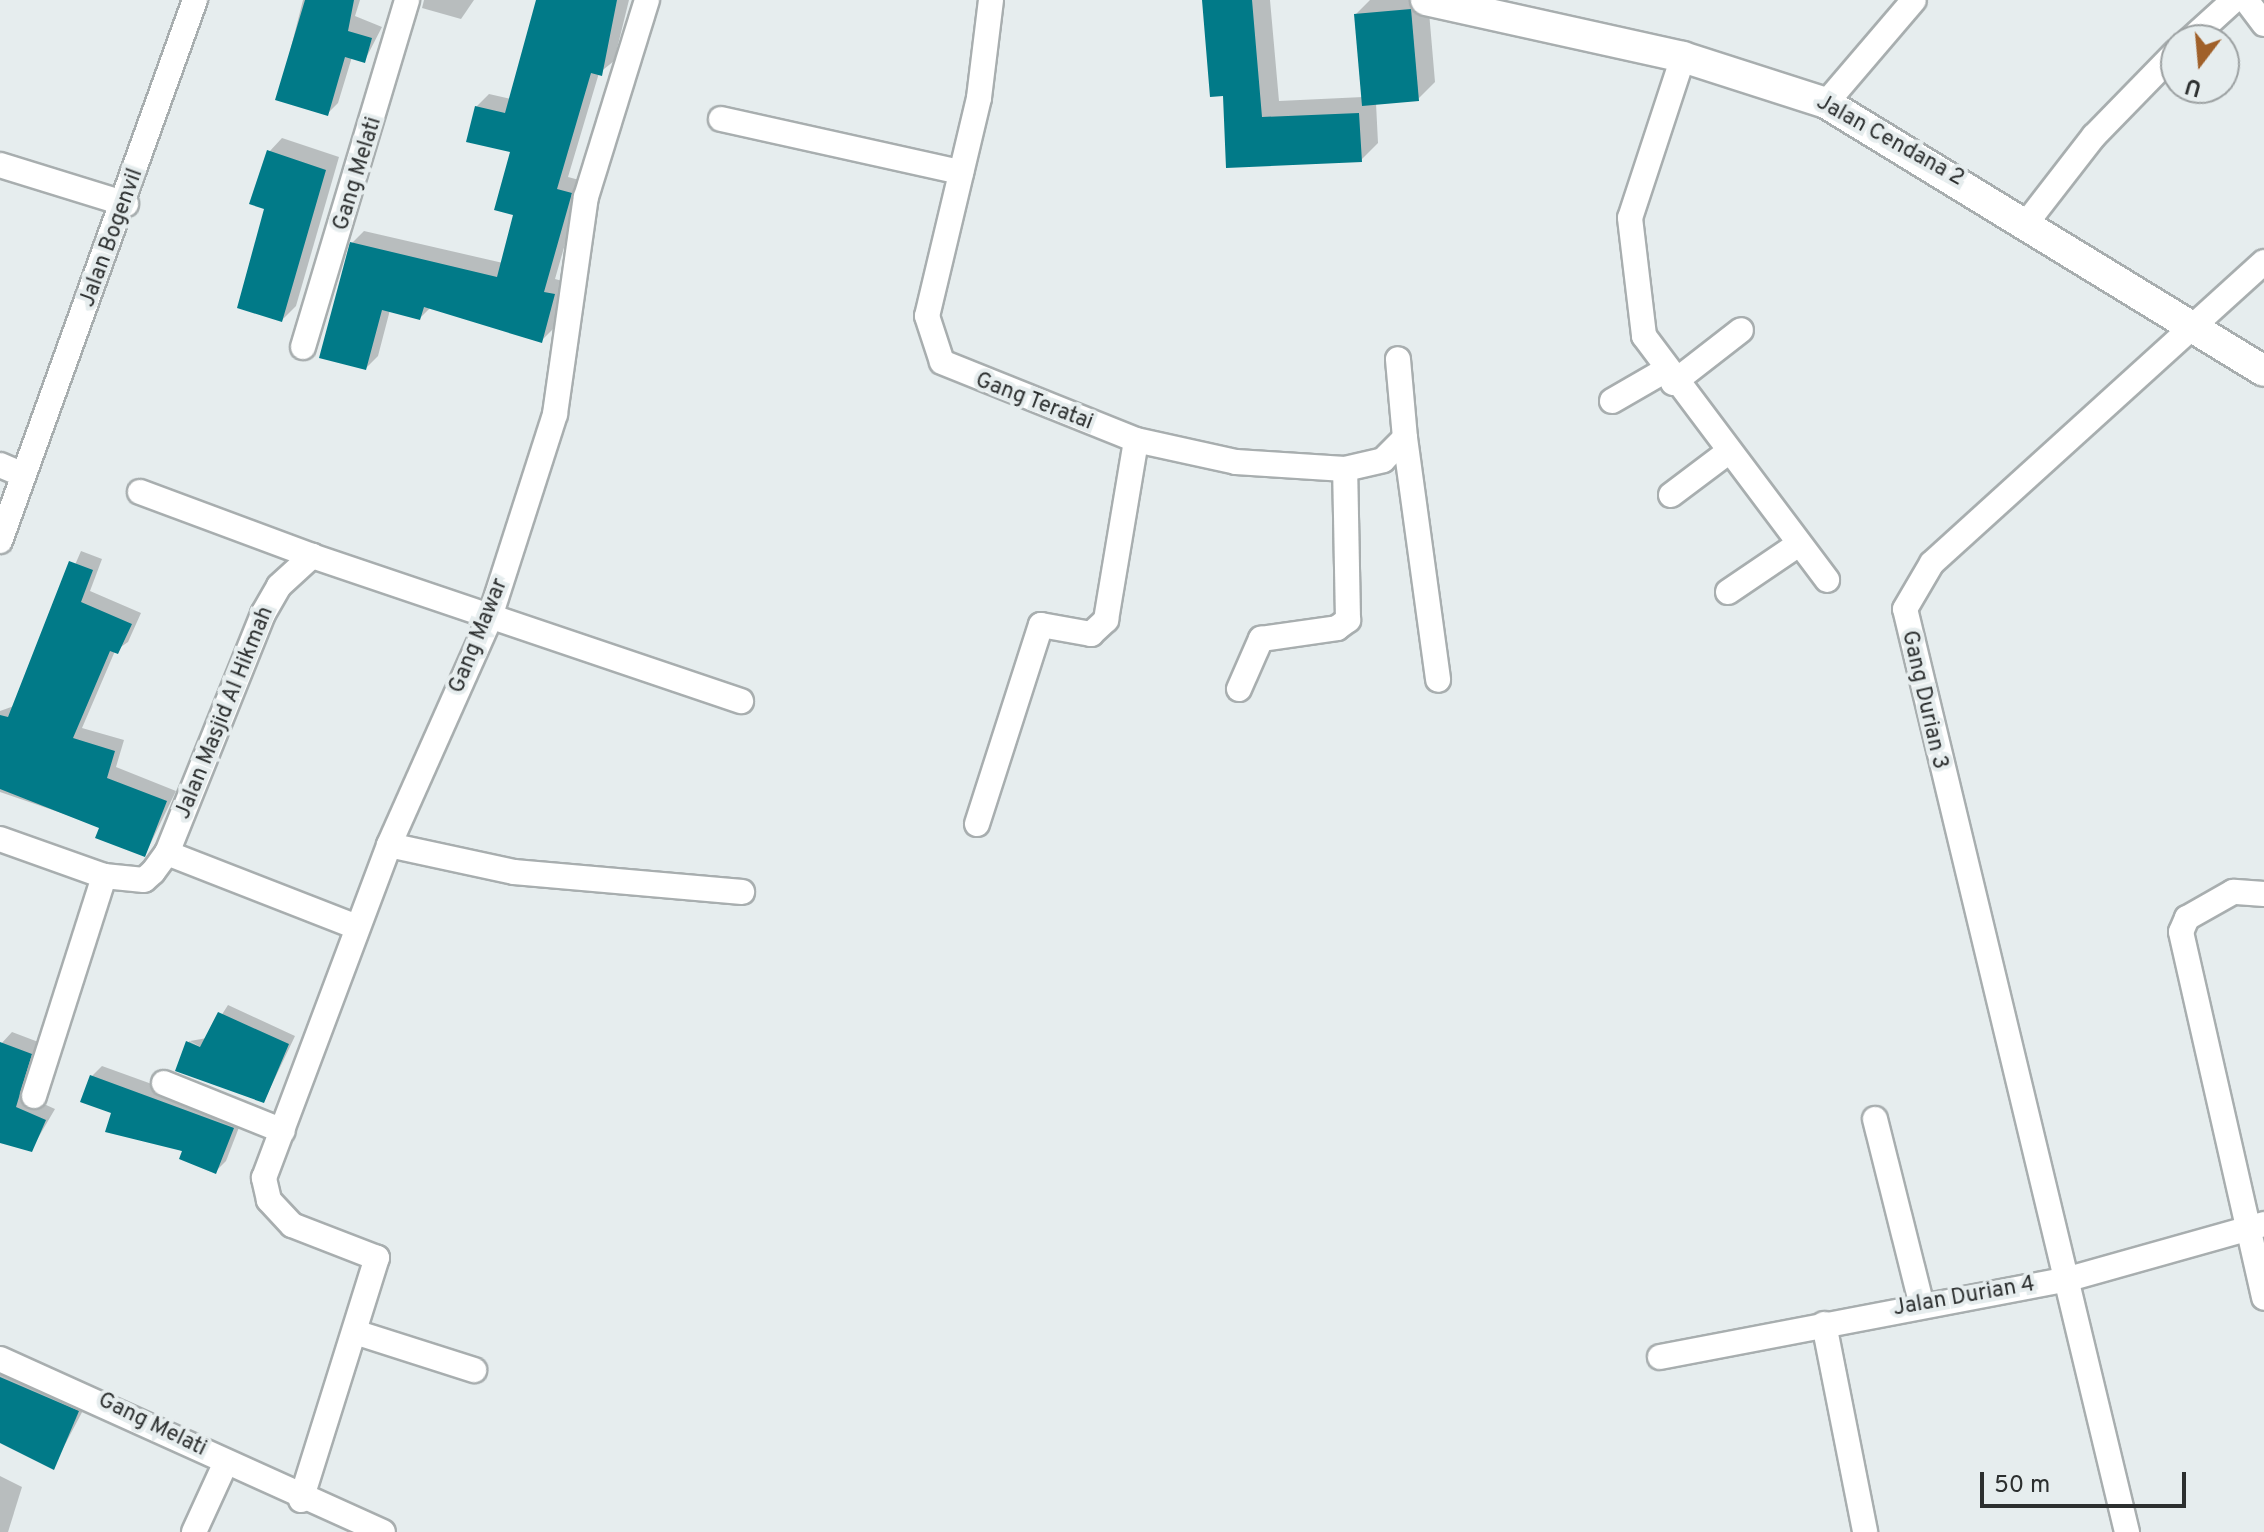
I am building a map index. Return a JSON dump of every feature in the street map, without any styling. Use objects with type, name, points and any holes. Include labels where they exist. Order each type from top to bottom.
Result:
[{"type":"street","name":"Jalan Bogenvil","points":[[0,541],[126,204],[195,0]]},
{"type":"street","name":"Gang Melati","points":[[303,347],[407,0]]},
{"type":"street","name":"Gang Mawar","points":[[358,1333],[377,1258],[278,1213],[264,1178],[389,845],[489,620],[555,414],[586,197],[647,0]]},
{"type":"street","name":"Gang Teratai","points":[[991,0],[961,172],[927,316],[942,362],[1136,440],[1236,462],[1345,469],[1383,460],[1405,438]]},
{"type":"street","name":"Jalan Cendana 2","points":[[1426,0],[1683,57],[1826,103],[2028,221],[2264,371]]},
{"type":"street","points":[[1826,103],[1914,0]]},
{"type":"street","points":[[2208,24],[2234,0]]},
{"type":"street","points":[[2246,0],[2264,24]]},
{"type":"street","points":[[1683,57],[1630,218],[1644,336],[1668,377],[1827,580]]},
{"type":"street","points":[[2028,221],[2094,136],[2160,68]]},
{"type":"street","points":[[721,119],[961,172]]},
{"type":"street","points":[[0,165],[126,204]]},
{"type":"street","name":"Gang Durian 3","points":[[2127,1532],[1905,609],[1932,563],[2264,262]]},
{"type":"street","points":[[1612,401],[1668,377],[1741,330]]},
{"type":"street","points":[[1398,359],[1405,438],[1438,680]]},
{"type":"street","points":[[977,824],[1041,625],[1091,634],[1106,620],[1136,440]]},
{"type":"street","points":[[1671,495],[1727,453]]},
{"type":"street","points":[[0,465],[23,475]]},
{"type":"street","points":[[1239,689],[1261,639],[1337,628],[1348,620],[1345,469]]},
{"type":"street","points":[[140,492],[489,620],[741,701]]},
{"type":"street","points":[[1728,592],[1799,544]]},
{"type":"street","name":"Jalan Masjid Al Hikmah","points":[[0,839],[104,876],[144,880],[167,853],[263,614],[279,586],[312,556]]},
{"type":"street","points":[[389,845],[514,872],[742,892]]},
{"type":"street","points":[[167,853],[357,927]]},
{"type":"street","points":[[34,1096],[104,876]]},
{"type":"street","points":[[2264,894],[2233,892],[2187,918],[2181,932],[2257,1227],[2264,1298]]},
{"type":"street","points":[[164,1083],[283,1131]]},
{"type":"street","points":[[1875,1119],[1921,1302]]},
{"type":"street","name":"Jalan Durian 4","points":[[1660,1357],[1921,1302],[2065,1280],[2257,1227]]},
{"type":"street","points":[[1824,1324],[1865,1532]]},
{"type":"street","points":[[301,1500],[358,1333],[474,1370]]},
{"type":"street","name":"Gang Melati","points":[[0,1359],[226,1462],[301,1500],[383,1532]]},
{"type":"street","points":[[194,1532],[226,1462]]},
{"type":"building","points":[[305,0],[354,0],[348,31],[372,38],[365,63],[345,57],[328,116],[275,100]]},
{"type":"building","points":[[536,0],[617,0],[602,76],[591,73],[557,189],[572,193],[544,292],[555,294],[542,343],[424,307],[420,320],[382,310],[366,370],[319,358],[350,242],[497,277],[513,215],[494,210],[510,152],[466,142],[475,106],[505,113]]},
{"type":"building","points":[[1202,0],[1252,0],[1262,117],[1359,113],[1362,162],[1226,168],[1223,96],[1210,97]]},
{"type":"building","points":[[1411,9],[1419,101],[1362,106],[1354,14]]},
{"type":"building","points":[[267,150],[326,170],[282,322],[237,308],[264,209],[249,204]]},
{"type":"building","points":[[69,561],[93,570],[81,602],[132,624],[118,654],[110,651],[73,738],[115,751],[107,778],[167,801],[145,857],[95,838],[99,828],[0,789],[0,715],[8,717]]},
{"type":"building","points":[[218,1012],[289,1044],[264,1103],[175,1071],[186,1041],[200,1047]]},
{"type":"building","points":[[0,1042],[32,1054],[16,1107],[46,1120],[32,1152],[0,1143]]},
{"type":"building","points":[[90,1075],[234,1128],[216,1174],[179,1159],[182,1151],[105,1132],[111,1113],[80,1102]]},
{"type":"building","points":[[0,1377],[79,1411],[54,1470],[0,1443]]}]
